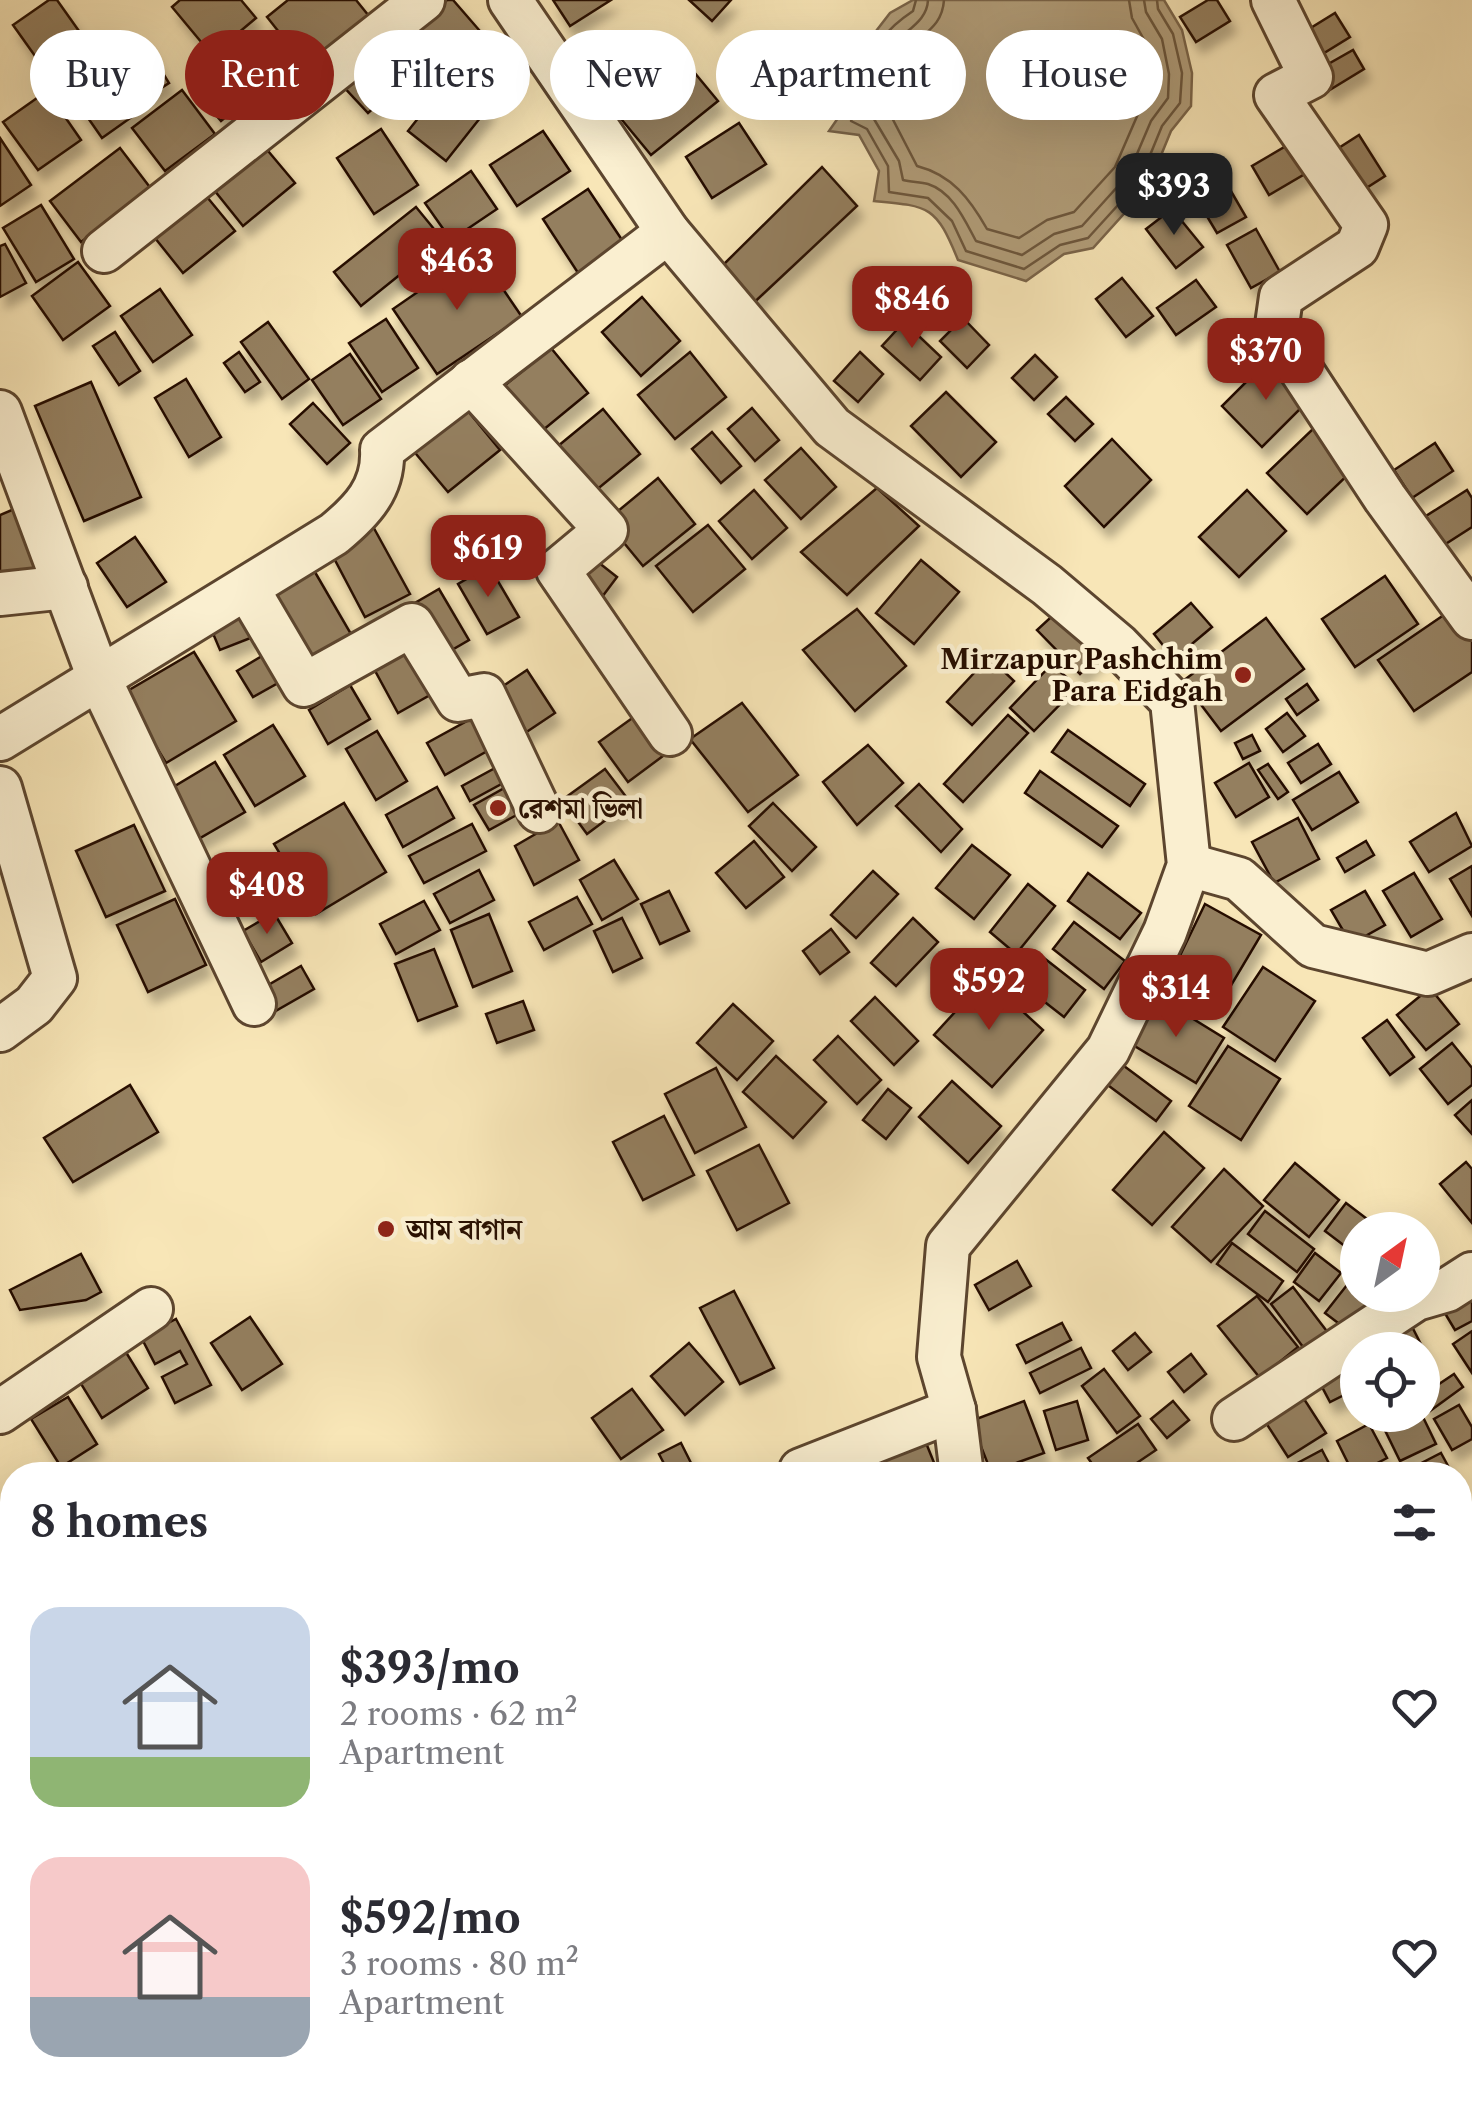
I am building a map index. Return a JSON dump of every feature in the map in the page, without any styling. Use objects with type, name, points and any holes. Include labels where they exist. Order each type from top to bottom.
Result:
[{"type":"street","points":[[104,251],[423,0]]},
{"type":"street","points":[[510,0],[668,232],[832,427],[1047,585],[1118,644],[1172,701],[1189,865],[1165,932],[1108,1050],[948,1246],[939,1357],[954,1410],[960,1462]]},
{"type":"street","points":[[1274,0],[1311,77],[1276,95],[1366,225],[1358,247],[1280,297],[1276,332],[1385,498],[1472,618]]},
{"type":"street","points":[[0,739],[334,534],[361,512],[384,472],[382,450],[668,232]]},
{"type":"street","points":[[471,381],[606,530],[558,570],[670,734]]},
{"type":"street","points":[[0,412],[99,678],[254,1004]]},
{"type":"street","points":[[0,594],[66,587]]},
{"type":"street","points":[[247,588],[304,686],[412,624],[458,700],[484,694],[539,812]]},
{"type":"street","points":[[0,788],[55,978],[34,1005],[0,1030]]},
{"type":"street","points":[[1189,865],[1239,879],[1313,946],[1428,974],[1472,955]]},
{"type":"street","points":[[1234,1419],[1416,1299],[1447,1290],[1472,1274]]},
{"type":"street","points":[[0,1412],[151,1309]]},
{"type":"street","points":[[821,1462],[954,1410]]},
{"type":"water","points":[[913,0],[1164,0],[1182,30],[1192,73],[1191,106],[1171,131],[1148,187],[1093,248],[1064,254],[1026,281],[958,260],[937,219],[929,212],[874,201],[879,171],[859,135],[829,131],[837,120],[966,120],[966,30],[877,30],[890,13]]},
{"type":"building","points":[[49,0],[57,0],[78,30],[30,30],[30,49],[13,25]]},
{"type":"building","points":[[180,0],[241,0],[256,18],[242,30],[191,30],[172,7]]},
{"type":"building","points":[[288,0],[356,0],[373,21],[362,30],[354,30],[354,36],[334,52],[334,30],[277,30],[267,17]]},
{"type":"building","points":[[447,0],[453,0],[479,30],[420,30],[417,27]]},
{"type":"building","points":[[553,0],[611,0],[570,26]]},
{"type":"building","points":[[689,0],[731,0],[712,21]]},
{"type":"building","points":[[1208,0],[1217,0],[1230,21],[1196,42],[1180,17]]},
{"type":"building","points":[[1335,13],[1350,37],[1316,58],[1301,34]]},
{"type":"building","points":[[1353,50],[1364,69],[1328,91],[1316,71]]},
{"type":"building","points":[[354,72],[354,98],[341,84]]},
{"type":"building","points":[[696,74],[716,99],[696,119]]},
{"type":"building","points":[[182,90],[185,120],[204,120],[215,134],[165,171],[132,128],[143,120],[165,120],[165,103]]},
{"type":"building","points":[[30,103],[30,120],[67,120],[81,140],[38,170],[3,122]]},
{"type":"building","points":[[89,120],[127,120],[102,138]]},
{"type":"building","points":[[417,120],[478,120],[446,161],[408,131]]},
{"type":"building","points":[[622,120],[694,120],[651,155]]},
{"type":"building","points":[[739,123],[766,164],[712,198],[686,157]]},
{"type":"building","points":[[381,129],[418,185],[374,214],[337,158]]},
{"type":"building","points":[[543,131],[570,171],[517,206],[490,165]]},
{"type":"building","points":[[1359,135],[1385,176],[1357,194],[1331,153]]},
{"type":"building","points":[[0,138],[31,185],[0,206]]},
{"type":"building","points":[[258,139],[295,183],[243,226],[206,180]]},
{"type":"building","points":[[1298,139],[1315,168],[1269,195],[1252,166]]},
{"type":"building","points":[[120,148],[152,190],[81,242],[50,201]]},
{"type":"building","points":[[822,167],[857,206],[745,311],[718,270]]},
{"type":"building","points":[[471,171],[497,209],[451,240],[425,203]]},
{"type":"building","points":[[198,186],[235,231],[183,273],[147,228]]},
{"type":"building","points":[[1228,186],[1246,217],[1217,233],[1199,203]]},
{"type":"building","points":[[588,189],[628,249],[582,279],[543,219]]},
{"type":"building","points":[[41,205],[74,259],[36,282],[3,228]]},
{"type":"building","points":[[416,207],[443,240],[361,306],[334,272]]},
{"type":"building","points":[[1172,209],[1203,247],[1176,268],[1146,229]]},
{"type":"building","points":[[1256,229],[1280,272],[1251,288],[1227,245]]},
{"type":"building","points":[[5,244],[26,283],[0,297],[0,246]]},
{"type":"building","points":[[477,251],[522,317],[437,374],[393,309]]},
{"type":"building","points":[[78,262],[110,306],[63,340],[32,296]]},
{"type":"building","points":[[1122,278],[1153,316],[1126,337],[1096,299]]},
{"type":"building","points":[[1196,280],[1216,307],[1176,335],[1157,308]]},
{"type":"building","points":[[160,289],[192,335],[153,362],[121,316]]},
{"type":"building","points":[[642,297],[680,341],[641,376],[602,332]]},
{"type":"building","points":[[963,318],[989,345],[967,368],[940,341]]},
{"type":"building","points":[[386,319],[418,368],[382,392],[349,343]]},
{"type":"building","points":[[268,322],[309,379],[282,399],[241,342]]},
{"type":"building","points":[[904,322],[941,357],[920,380],[882,346]]},
{"type":"building","points":[[115,332],[140,371],[119,385],[93,346]]},
{"type":"building","points":[[551,348],[588,393],[537,435],[499,390]]},
{"type":"building","points":[[239,352],[260,382],[245,392],[224,363]]},
{"type":"building","points":[[690,352],[726,397],[675,439],[638,395]]},
{"type":"building","points":[[860,352],[883,374],[858,402],[834,381]]},
{"type":"building","points":[[350,354],[381,399],[343,425],[312,380]]},
{"type":"building","points":[[1035,355],[1057,377],[1034,400],[1012,378]]},
{"type":"building","points":[[1269,359],[1309,400],[1262,447],[1222,406]]},
{"type":"building","points":[[186,379],[221,437],[189,457],[155,398]]},
{"type":"building","points":[[91,382],[141,497],[84,521],[35,406]]},
{"type":"building","points":[[946,392],[996,442],[961,477],[911,426]]},
{"type":"building","points":[[1066,397],[1093,424],[1075,441],[1048,414]]},
{"type":"building","points":[[313,403],[350,443],[327,464],[290,424]]},
{"type":"building","points":[[463,405],[500,450],[448,492],[411,448]]},
{"type":"building","points":[[752,408],[779,440],[755,461],[728,429]]},
{"type":"building","points":[[603,409],[640,454],[589,496],[552,451]]},
{"type":"building","points":[[1315,427],[1355,468],[1307,514],[1267,473]]},
{"type":"building","points":[[712,432],[741,466],[721,483],[692,449]]},
{"type":"building","points":[[1112,439],[1151,480],[1104,527],[1065,486]]},
{"type":"building","points":[[1435,443],[1453,471],[1412,498],[1394,470]]},
{"type":"building","points":[[801,448],[836,487],[801,519],[765,480]]},
{"type":"building","points":[[658,478],[695,524],[643,566],[606,521]]},
{"type":"building","points":[[877,488],[919,526],[847,595],[801,552]]},
{"type":"building","points":[[754,490],[787,528],[752,559],[719,521]]},
{"type":"building","points":[[1247,490],[1286,531],[1239,577],[1199,537]]},
{"type":"building","points":[[1467,490],[1472,498],[1472,527],[1444,545],[1426,516]]},
{"type":"building","points":[[19,507],[45,568],[0,587],[0,515]]},
{"type":"building","points":[[370,521],[410,594],[365,617],[327,545]]},
{"type":"building","points":[[708,525],[745,569],[693,612],[656,566]]},
{"type":"building","points":[[135,537],[166,582],[127,607],[97,563]]},
{"type":"building","points":[[589,555],[617,577],[602,597],[573,575]]},
{"type":"building","points":[[921,560],[959,592],[914,644],[876,613]]},
{"type":"building","points":[[489,566],[519,617],[487,634],[458,584]]},
{"type":"building","points":[[312,567],[351,634],[304,661],[266,594]]},
{"type":"building","points":[[1385,576],[1418,624],[1355,667],[1322,619]]},
{"type":"building","points":[[439,589],[469,640],[438,658],[408,607]]},
{"type":"building","points":[[1191,603],[1212,627],[1174,659],[1154,634]]},
{"type":"building","points":[[1457,606],[1472,628],[1472,672],[1414,711],[1378,660]]},
{"type":"building","points":[[1062,607],[1104,651],[1080,674],[1037,630]]},
{"type":"building","points":[[857,609],[906,666],[855,711],[803,650]]},
{"type":"building","points":[[241,610],[253,637],[220,650],[209,624]]},
{"type":"building","name":"Mirzapur Pashchim Para Eidgah","points":[[1266,618],[1304,669],[1221,731],[1183,681]]},
{"type":"building","points":[[405,650],[430,695],[398,713],[373,667]]},
{"type":"building","points":[[194,652],[236,721],[166,763],[124,693]]},
{"type":"building","points":[[262,656],[278,683],[253,697],[237,671]]},
{"type":"building","points":[[989,657],[1014,681],[972,725],[947,702]]},
{"type":"building","points":[[1052,664],[1077,687],[1034,731],[1010,708]]},
{"type":"building","points":[[527,670],[555,713],[519,737],[491,694]]},
{"type":"building","points":[[1307,684],[1318,700],[1297,715],[1286,699]]},
{"type":"building","points":[[350,685],[370,719],[328,744],[309,710]]},
{"type":"building","points":[[742,703],[798,775],[748,812],[690,739]]},
{"type":"building","points":[[1287,713],[1305,736],[1283,752],[1266,729]]},
{"type":"building","points":[[638,714],[667,753],[628,782],[599,742]]},
{"type":"building","points":[[478,715],[496,746],[445,775],[427,743]]},
{"type":"building","points":[[1008,715],[1028,733],[963,802],[944,784]]},
{"type":"building","points":[[273,725],[305,776],[255,806],[224,755]]},
{"type":"building","points":[[1068,730],[1145,784],[1130,806],[1052,752]]},
{"type":"building","points":[[377,731],[407,781],[376,800],[346,749]]},
{"type":"building","points":[[1252,735],[1260,751],[1243,759],[1235,743]]},
{"type":"building","points":[[1318,744],[1331,764],[1301,783],[1288,763]]},
{"type":"building","points":[[868,745],[903,783],[857,825],[823,782]]},
{"type":"building","points":[[215,762],[245,812],[195,841],[165,792]]},
{"type":"building","points":[[1249,763],[1269,797],[1236,817],[1215,783]]},
{"type":"building","points":[[1268,764],[1288,792],[1278,799],[1258,770]]},
{"type":"building","points":[[497,767],[505,782],[470,801],[462,786]]},
{"type":"building","points":[[605,769],[630,802],[587,834],[562,800]]},
{"type":"building","points":[[1040,771],[1118,826],[1102,847],[1025,793]]},
{"type":"building","points":[[1339,772],[1358,802],[1312,830],[1293,800]]},
{"type":"building","points":[[919,784],[962,829],[941,852],[896,806]]},
{"type":"building","name":"রেশমা ভিলা","points":[[508,786],[522,812],[489,830],[474,805]]},
{"type":"building","points":[[437,787],[454,818],[403,847],[386,815]]},
{"type":"building","points":[[344,803],[386,872],[316,914],[274,844]]},
{"type":"building","points":[[773,803],[816,847],[792,871],[749,826]]},
{"type":"building","points":[[1456,813],[1472,846],[1429,872],[1410,842]]},
{"type":"building","points":[[1298,818],[1319,859],[1274,883],[1252,842]]},
{"type":"building","points":[[558,821],[579,860],[534,885],[515,846]]},
{"type":"building","points":[[472,824],[486,851],[424,883],[409,856]]},
{"type":"building","points":[[134,825],[165,891],[106,917],[76,851]]},
{"type":"building","points":[[754,841],[784,877],[746,908],[716,873]]},
{"type":"building","points":[[1366,841],[1374,855],[1345,872],[1337,858]]},
{"type":"building","points":[[972,845],[1010,875],[974,919],[936,888]]},
{"type":"building","points":[[614,860],[638,899],[602,920],[580,880]]},
{"type":"building","points":[[1472,866],[1472,916],[1450,879]]},
{"type":"building","points":[[479,870],[494,900],[450,923],[434,894]]},
{"type":"building","points":[[873,871],[898,894],[856,938],[831,915]]},
{"type":"building","points":[[1088,873],[1141,913],[1120,939],[1068,901]]},
{"type":"building","points":[[1414,873],[1442,919],[1411,937],[1383,891]]},
{"type":"building","points":[[1028,884],[1055,906],[1016,954],[990,932]]},
{"type":"building","points":[[669,891],[689,931],[660,944],[641,904]]},
{"type":"building","points":[[1365,891],[1385,925],[1351,944],[1331,910]]},
{"type":"building","points":[[577,897],[592,924],[544,950],[529,922]]},
{"type":"building","points":[[175,899],[206,965],[148,992],[117,925]]},
{"type":"building","points":[[424,901],[440,930],[396,954],[380,924]]},
{"type":"building","points":[[1205,904],[1261,935],[1220,1004],[1173,970]]},
{"type":"building","points":[[274,913],[292,943],[261,962],[243,931]]},
{"type":"building","points":[[489,914],[512,971],[473,987],[451,930]]},
{"type":"building","points":[[622,918],[642,958],[613,972],[594,931]]},
{"type":"building","points":[[913,918],[938,942],[896,986],[871,963]]},
{"type":"building","points":[[1074,922],[1125,961],[1104,989],[1053,949]]},
{"type":"building","points":[[831,929],[849,952],[820,974],[803,951]]},
{"type":"building","points":[[434,949],[457,1006],[418,1021],[395,964]]},
{"type":"building","points":[[1035,951],[1085,990],[1064,1017],[1014,978]]},
{"type":"building","points":[[301,966],[314,989],[272,1013],[258,991]]},
{"type":"building","points":[[1263,967],[1315,1001],[1275,1061],[1223,1027]]},
{"type":"building","points":[[986,978],[1043,1030],[992,1087],[934,1035]]},
{"type":"building","points":[[1430,988],[1459,1024],[1426,1050],[1397,1015]]},
{"type":"building","points":[[1156,996],[1224,1038],[1196,1083],[1128,1042]]},
{"type":"building","points":[[875,997],[918,1041],[894,1065],[851,1021]]},
{"type":"building","points":[[523,1001],[534,1030],[497,1043],[486,1014]]},
{"type":"building","points":[[733,1004],[773,1041],[737,1080],[697,1043]]},
{"type":"building","points":[[1387,1020],[1414,1057],[1390,1075],[1363,1038]]},
{"type":"building","points":[[838,1036],[881,1080],[857,1104],[814,1060]]},
{"type":"building","points":[[1452,1043],[1472,1068],[1472,1085],[1448,1104],[1420,1069]]},
{"type":"building","points":[[1228,1046],[1280,1079],[1241,1140],[1189,1106]]},
{"type":"building","points":[[776,1056],[826,1102],[793,1138],[743,1092]]},
{"type":"building","points":[[1120,1063],[1171,1101],[1156,1121],[1105,1083]]},
{"type":"building","points":[[716,1068],[746,1127],[695,1153],[665,1094]]},
{"type":"building","points":[[952,1081],[1001,1126],[968,1163],[919,1117]]},
{"type":"building","points":[[130,1085],[158,1132],[73,1182],[44,1138]]},
{"type":"building","points":[[888,1089],[911,1108],[886,1139],[863,1120]]},
{"type":"building","points":[[1472,1100],[1472,1134],[1455,1115]]},
{"type":"building","points":[[664,1116],[694,1175],[643,1200],[613,1142]]},
{"type":"building","points":[[1164,1132],[1204,1168],[1152,1225],[1113,1190]]},
{"type":"building","points":[[759,1145],[789,1203],[737,1230],[707,1171]]},
{"type":"building","points":[[1466,1162],[1472,1169],[1472,1223],[1440,1184]]},
{"type":"building","points":[[1295,1163],[1339,1200],[1309,1237],[1264,1200]]},
{"type":"building","points":[[1224,1169],[1263,1206],[1211,1262],[1172,1227]]},
{"type":"building","points":[[1346,1203],[1358,1212],[1340,1212],[1340,1242],[1325,1231]]},
{"type":"building","points":[[1265,1211],[1314,1249],[1297,1272],[1248,1234]]},
{"type":"building","points":[[1232,1243],[1283,1281],[1268,1302],[1217,1264]]},
{"type":"building","points":[[1315,1253],[1340,1272],[1319,1301],[1294,1282]]},
{"type":"building","points":[[81,1254],[101,1292],[86,1300],[20,1310],[10,1290]]},
{"type":"building","points":[[1017,1261],[1031,1286],[989,1310],[975,1285]]},
{"type":"building","points":[[1293,1287],[1329,1334],[1306,1351],[1271,1304]]},
{"type":"building","points":[[734,1291],[774,1368],[740,1384],[700,1308]]},
{"type":"building","points":[[1340,1294],[1340,1312],[1366,1312],[1350,1332],[1325,1313]]},
{"type":"building","points":[[1257,1296],[1298,1347],[1260,1378],[1218,1326]]},
{"type":"building","points":[[1472,1298],[1472,1321],[1455,1330],[1440,1305]]},
{"type":"building","points":[[1405,1313],[1415,1332],[1389,1332],[1384,1323]]},
{"type":"building","points":[[250,1317],[282,1364],[242,1390],[211,1343]]},
{"type":"building","points":[[176,1319],[211,1385],[175,1403],[162,1377],[187,1364],[180,1351],[155,1364],[141,1337]]},
{"type":"building","points":[[1062,1323],[1071,1340],[1026,1363],[1017,1345]]},
{"type":"building","points":[[1472,1331],[1472,1373],[1453,1344]]},
{"type":"building","points":[[1135,1333],[1151,1352],[1128,1370],[1113,1351]]},
{"type":"building","points":[[689,1343],[723,1382],[685,1415],[651,1376]]},
{"type":"building","points":[[1081,1348],[1091,1368],[1040,1393],[1030,1373]]},
{"type":"building","points":[[124,1349],[148,1388],[102,1418],[78,1379]]},
{"type":"building","points":[[1191,1354],[1206,1374],[1184,1392],[1168,1372]]},
{"type":"building","points":[[1340,1354],[1340,1397],[1330,1402],[1312,1368]]},
{"type":"building","points":[[1104,1369],[1140,1416],[1117,1433],[1082,1386]]},
{"type":"building","points":[[1454,1374],[1463,1387],[1440,1404],[1440,1383]]},
{"type":"building","points":[[1295,1385],[1326,1433],[1288,1457],[1257,1409]]},
{"type":"building","points":[[632,1389],[663,1430],[621,1459],[592,1418]]},
{"type":"building","points":[[68,1397],[97,1444],[69,1462],[58,1462],[31,1419]]},
{"type":"building","points":[[1024,1401],[1044,1453],[1019,1462],[987,1462],[971,1421]]},
{"type":"building","points":[[1077,1401],[1088,1440],[1056,1450],[1044,1411]]},
{"type":"building","points":[[1173,1401],[1189,1420],[1167,1438],[1151,1419]]},
{"type":"building","points":[[1459,1405],[1472,1427],[1472,1439],[1452,1450],[1440,1429],[1440,1416]]},
{"type":"building","points":[[1138,1424],[1156,1450],[1138,1462],[1091,1462],[1088,1458]]},
{"type":"building","points":[[1354,1432],[1373,1432],[1387,1458],[1379,1462],[1348,1462],[1337,1441]]},
{"type":"building","points":[[1386,1432],[1430,1432],[1436,1444],[1400,1461]]},
{"type":"building","points":[[922,1433],[934,1462],[867,1462]]},
{"type":"building","points":[[681,1443],[690,1462],[663,1462],[659,1454]]},
{"type":"building","points":[[1322,1450],[1328,1462],[1299,1462]]},
{"type":"building","points":[[1441,1453],[1446,1462],[1424,1462]]},
{"type":"place","name":"Mirzapur Pashchim Para Eidgah","points":[[1243,675]]},
{"type":"place","name":"রেশমা ভিলা","points":[[498,808]]},
{"type":"place","name":"আম বাগান","points":[[386,1229]]}]
